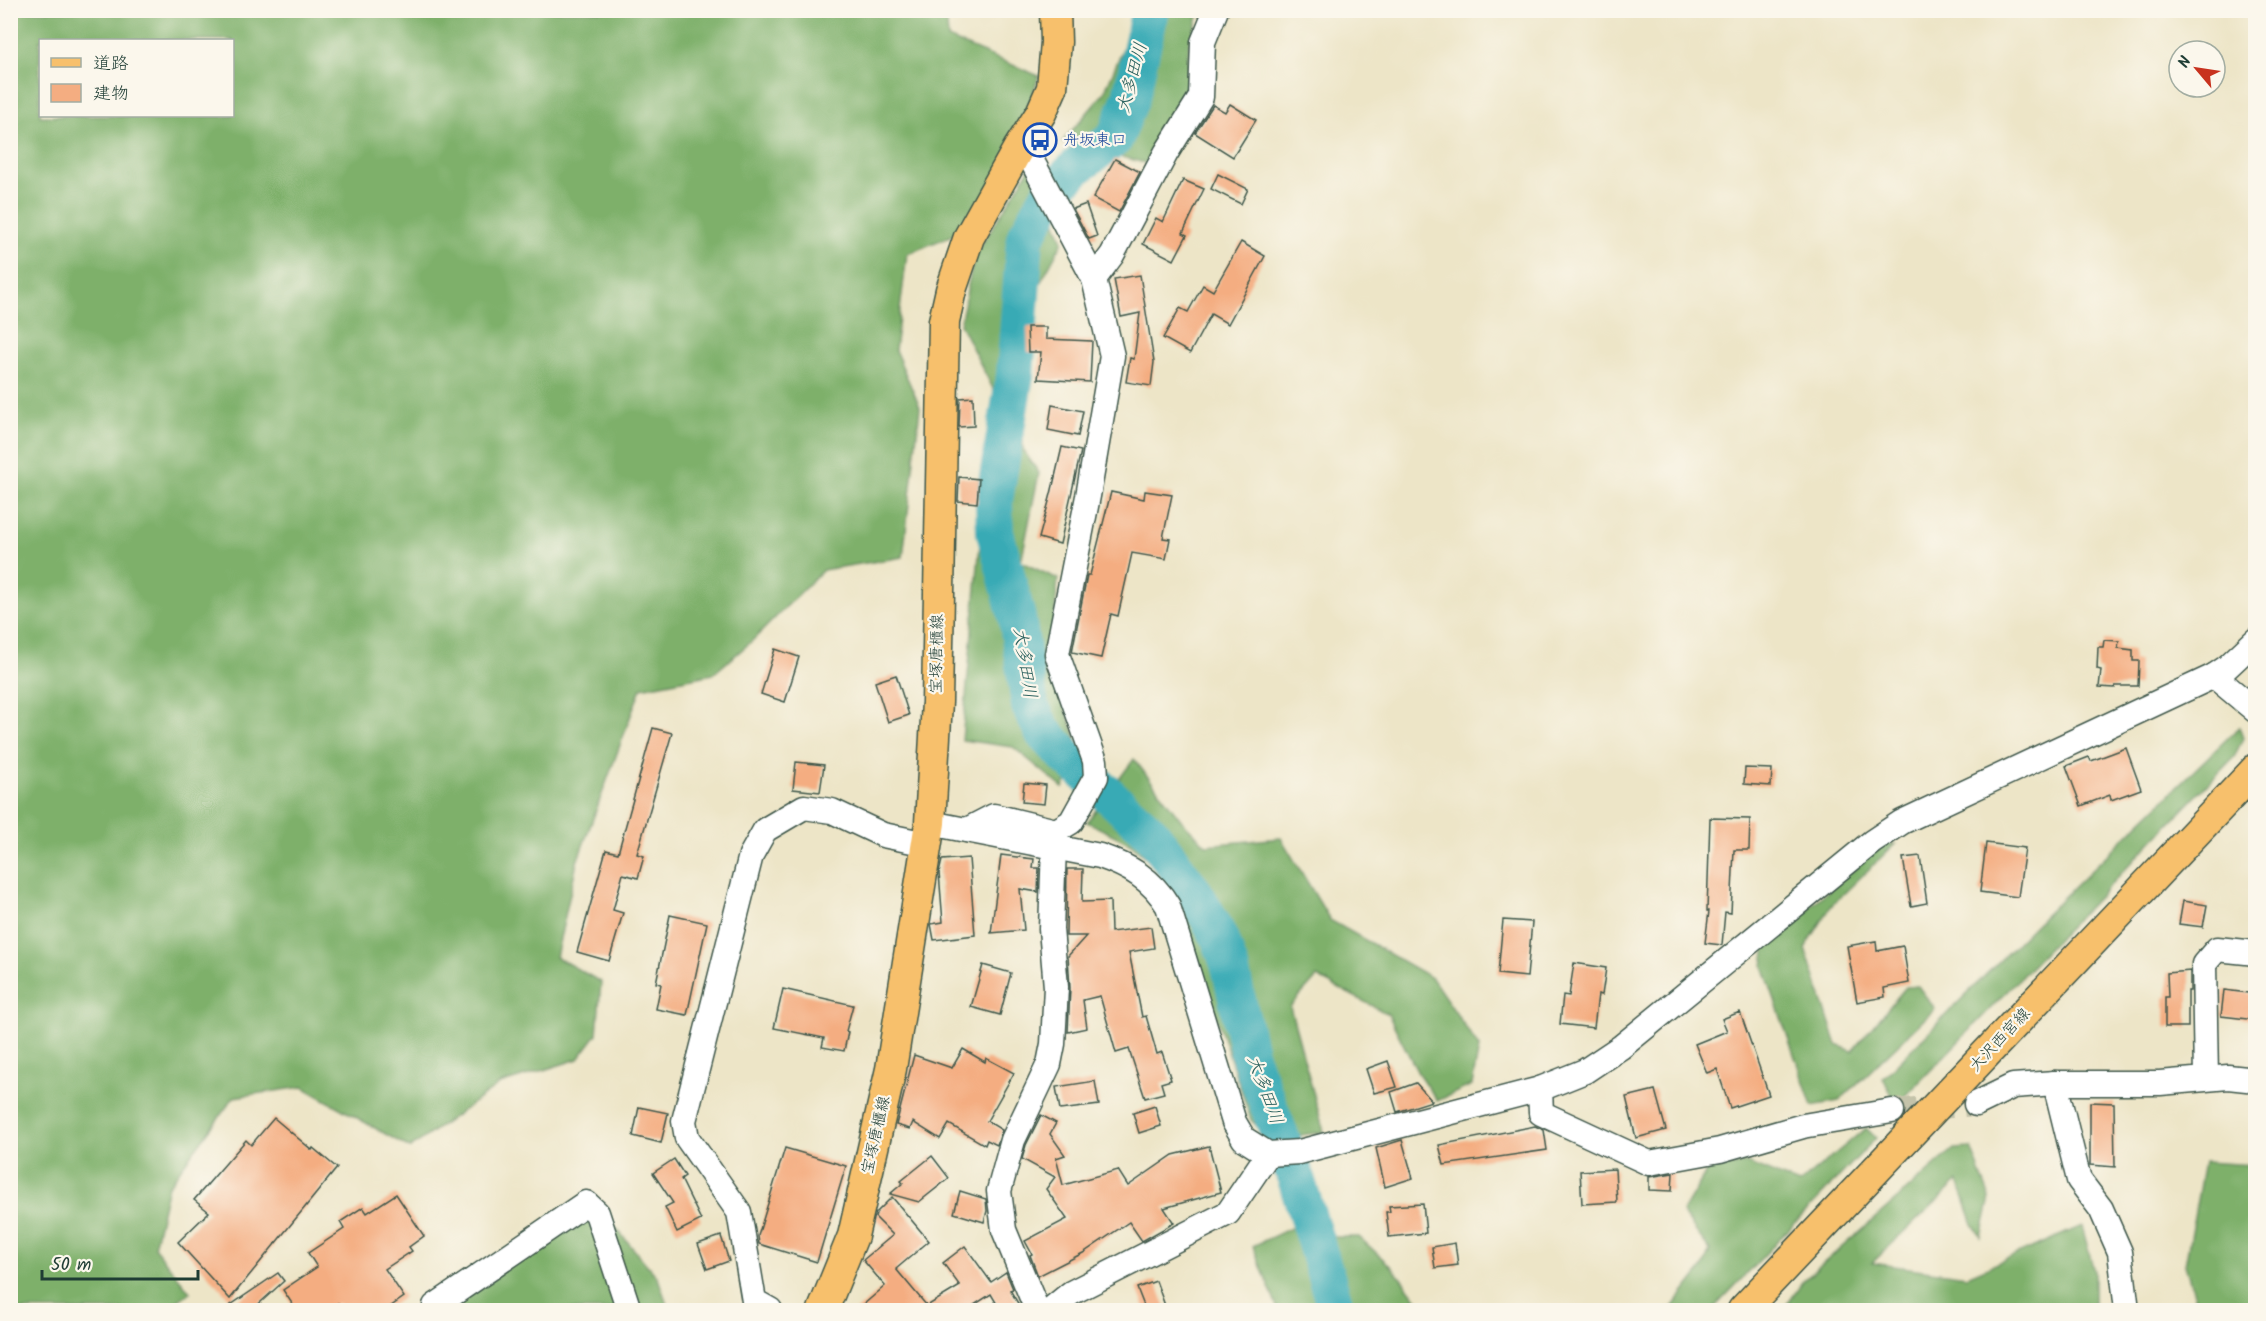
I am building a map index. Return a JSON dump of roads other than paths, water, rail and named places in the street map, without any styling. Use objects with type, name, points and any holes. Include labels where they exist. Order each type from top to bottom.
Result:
[{"type":"main road","name":"宝塚唐櫃線","points":[[824,1311],[853,1236],[886,1091],[929,834],[937,702],[944,321],[951,290],[969,237],[1018,149],[1041,113],[1052,88],[1056,42],[1055,10]]},
{"type":"main road","name":"大沢西宮線","points":[[1743,1311],[2256,769]]},
{"type":"street","points":[[1094,279],[1112,255],[1166,153],[1201,97],[1203,42],[1216,10]]},
{"type":"street","points":[[967,830],[994,816],[1056,831],[1071,822],[1096,777],[1095,760],[1057,654],[1088,496],[1112,356],[1094,279],[1033,163],[1018,149]]},
{"type":"street","points":[[771,1311],[754,1301],[739,1212],[687,1138],[684,1121],[751,855],[765,830],[804,807],[832,811],[883,835],[967,830],[1100,856],[1122,863],[1151,883],[1167,906],[1234,1122],[1244,1139],[1268,1154],[1299,1152],[1540,1089],[1585,1071],[1621,1047],[1872,842],[1902,822],[2214,676],[2256,640]]},
{"type":"street","points":[[2214,676],[2256,711]]},
{"type":"street","points":[[1037,1311],[1004,1230],[999,1191],[1013,1140],[1049,1064],[1053,1044],[1056,987],[1051,928],[1054,846]]},
{"type":"street","points":[[2206,1078],[2204,964],[2217,949],[2256,952]]},
{"type":"street","points":[[1976,1104],[2013,1086],[2055,1083],[2160,1083],[2206,1078],[2256,1080]]},
{"type":"street","points":[[2055,1083],[2079,1180],[2101,1209],[2120,1252],[2127,1311]]},
{"type":"street","points":[[1540,1089],[1541,1113],[1649,1163],[1720,1150],[1803,1126],[1892,1111]]},
{"type":"street","points":[[1050,1311],[1071,1293],[1228,1213],[1268,1154]]},
{"type":"street","points":[[435,1306],[586,1203],[597,1213],[629,1311]]},
{"type":"waterway","name":"大多田川","points":[[1150,10],[1131,97],[1115,138],[1079,165],[1052,190],[1025,238],[1015,375],[994,501],[995,532],[1017,617],[1030,706],[1043,732],[1070,760],[1152,834],[1195,894],[1219,936],[1230,967],[1250,1057],[1295,1175],[1335,1310]]},
{"type":"tunnel","points":[[1892,1111],[1976,1104]]},
{"type":"place","name":"舟坂東口","points":[[1040,140]]}]
